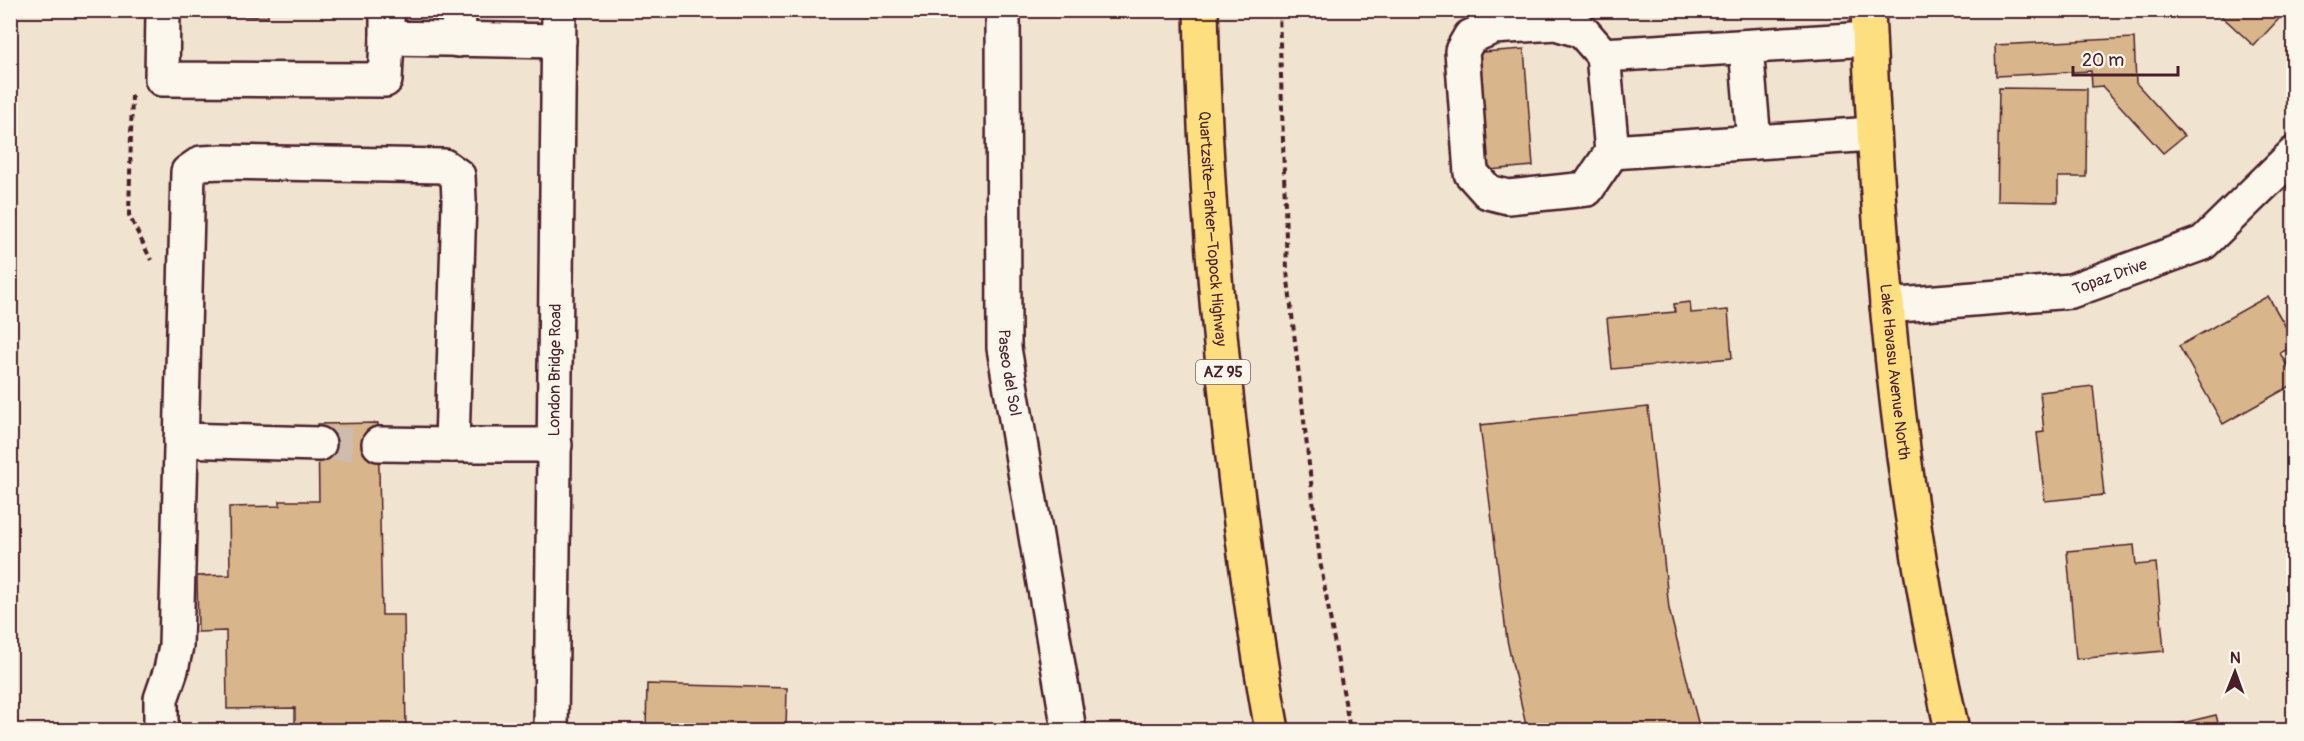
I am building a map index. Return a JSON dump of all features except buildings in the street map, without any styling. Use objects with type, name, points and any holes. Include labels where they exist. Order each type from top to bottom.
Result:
[{"type":"main road","name":"Quartzsite–Parker–Topock Highway","points":[[1201,10],[1211,237],[1226,398],[1245,559],[1272,730]]},
{"type":"main road","name":"Lake Havasu Avenue North","points":[[1868,25],[1872,134],[1900,424],[1922,569],[1952,730]]},
{"type":"street","points":[[163,10],[162,79],[385,80],[387,24],[559,26]]},
{"type":"street","name":"Paseo del Sol","points":[[1003,10],[1004,348],[1070,730]]},
{"type":"street","points":[[1556,23],[1582,32],[1603,55],[1612,152],[1587,189],[1508,197],[1488,192],[1471,173],[1461,51],[1470,37],[1493,27],[1556,23]]},
{"type":"street","points":[[1603,55],[1746,47],[1868,25]]},
{"type":"street","name":"London Bridge Road","points":[[550,730],[559,26]]},
{"type":"street","points":[[1746,47],[1754,142]]},
{"type":"street","points":[[1612,152],[1872,134]]},
{"type":"street","name":"Topaz Drive","points":[[1887,306],[2071,291],[2203,243],[2294,154]]},
{"type":"street","points":[[161,730],[161,699],[176,646],[188,172],[201,163],[222,162],[444,166],[458,176],[452,445]]},
{"type":"street","points":[[181,440],[319,444]]},
{"type":"street","points":[[379,444],[555,445]]},
{"type":"path","points":[[1279,10],[1287,271],[1320,561],[1350,730]]},
{"type":"path","points":[[132,90],[129,215],[154,266]]},
{"type":"tunnel","points":[[319,444],[379,444]]}]
